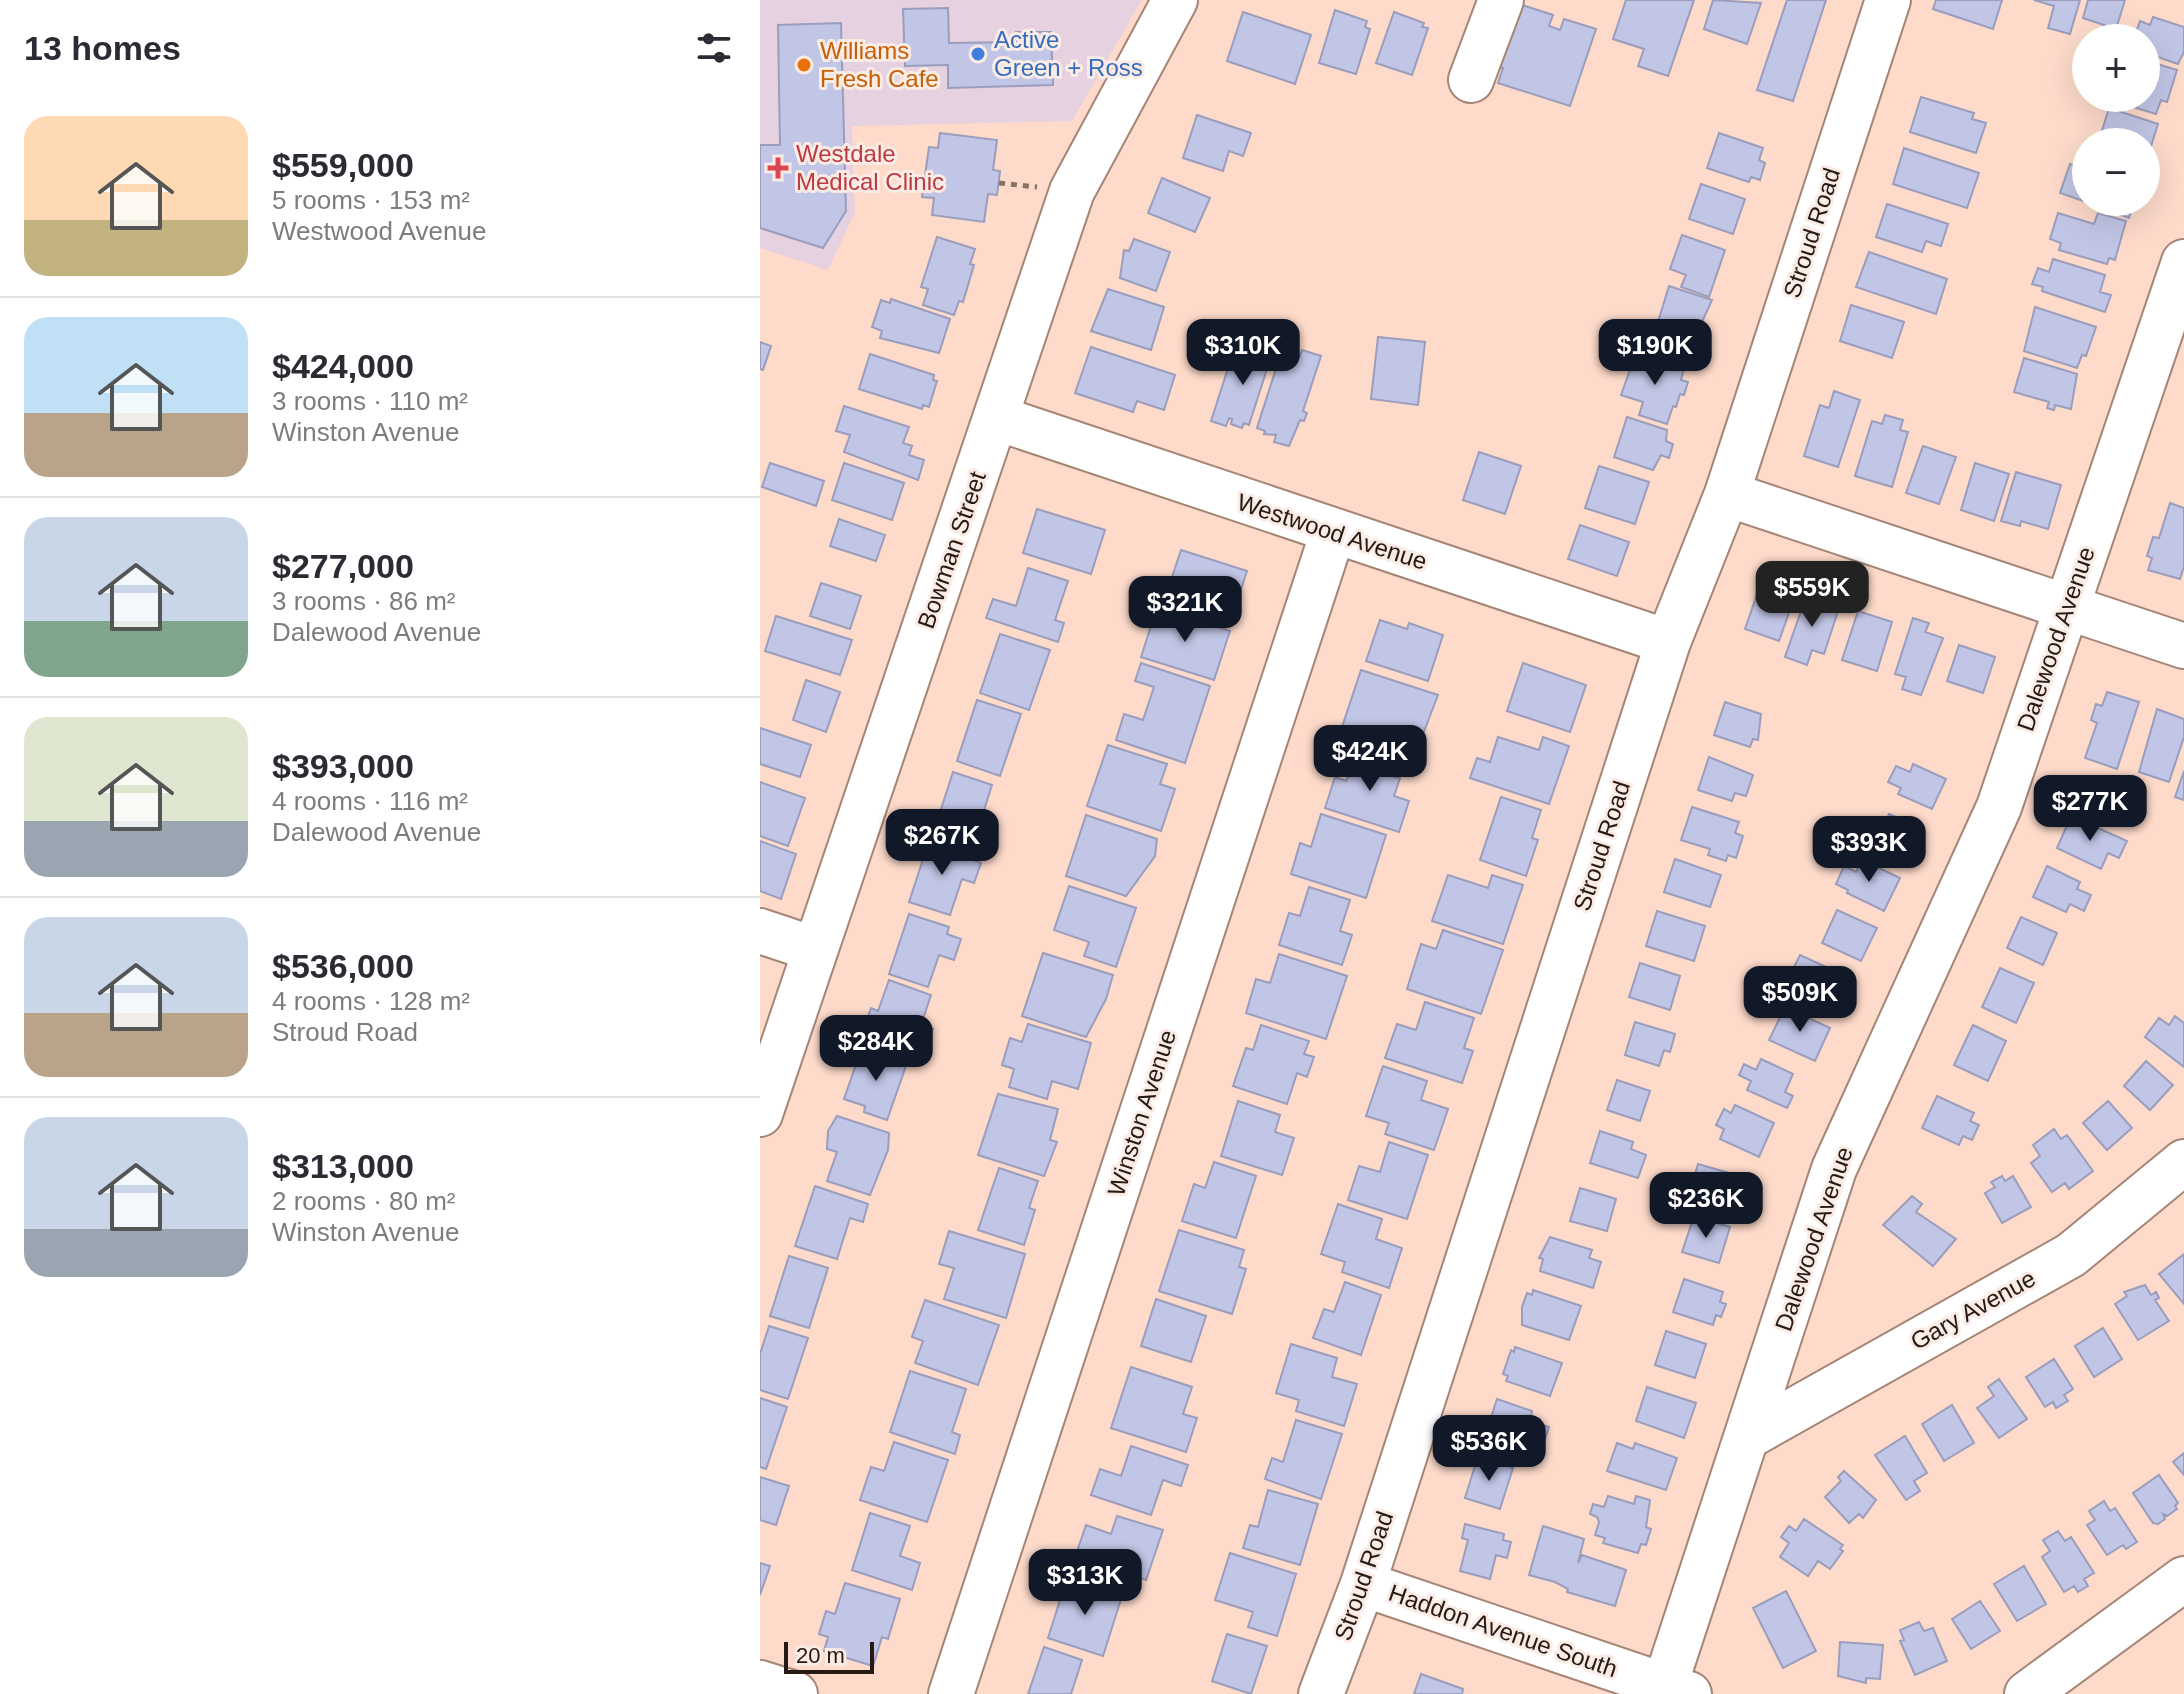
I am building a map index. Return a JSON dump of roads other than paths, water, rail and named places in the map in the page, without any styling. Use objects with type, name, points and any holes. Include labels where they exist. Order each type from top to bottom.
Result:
[{"type":"street","name":"Bowman Street","points":[[760,1114],[1072,191],[1175,0]]},
{"type":"street","points":[[1471,80],[1501,0]]},
{"type":"street","name":"Stroud Road","points":[[1321,1694],[1363,1584],[1668,642],[1727,494],[1888,0]]},
{"type":"street","name":"Dalewood Avenue","points":[[1677,1690],[1747,1437],[1834,1169],[1999,807],[2184,262]]},
{"type":"street","name":"Westwood Avenue","points":[[997,418],[1668,642]]},
{"type":"street","points":[[1727,494],[2184,646]]},
{"type":"street","name":"Winston Avenue","points":[[951,1694],[1333,532]]},
{"type":"street","points":[[760,931],[814,949]]},
{"type":"street","name":"Gary Avenue","points":[[1747,1437],[2071,1255],[2184,1162]]},
{"type":"street","points":[[2027,1694],[2184,1579]]},
{"type":"street","name":"Haddon Avenue South","points":[[1363,1584],[1677,1690]]},
{"type":"street","points":[[760,1683],[795,1694]]},
{"type":"place","name":"Active Green + Ross","points":[[978,54]]},
{"type":"place","name":"Williams Fresh Cafe","points":[[804,65]]},
{"type":"place","name":"Westdale Medical Clinic","points":[[778,168]]}]
